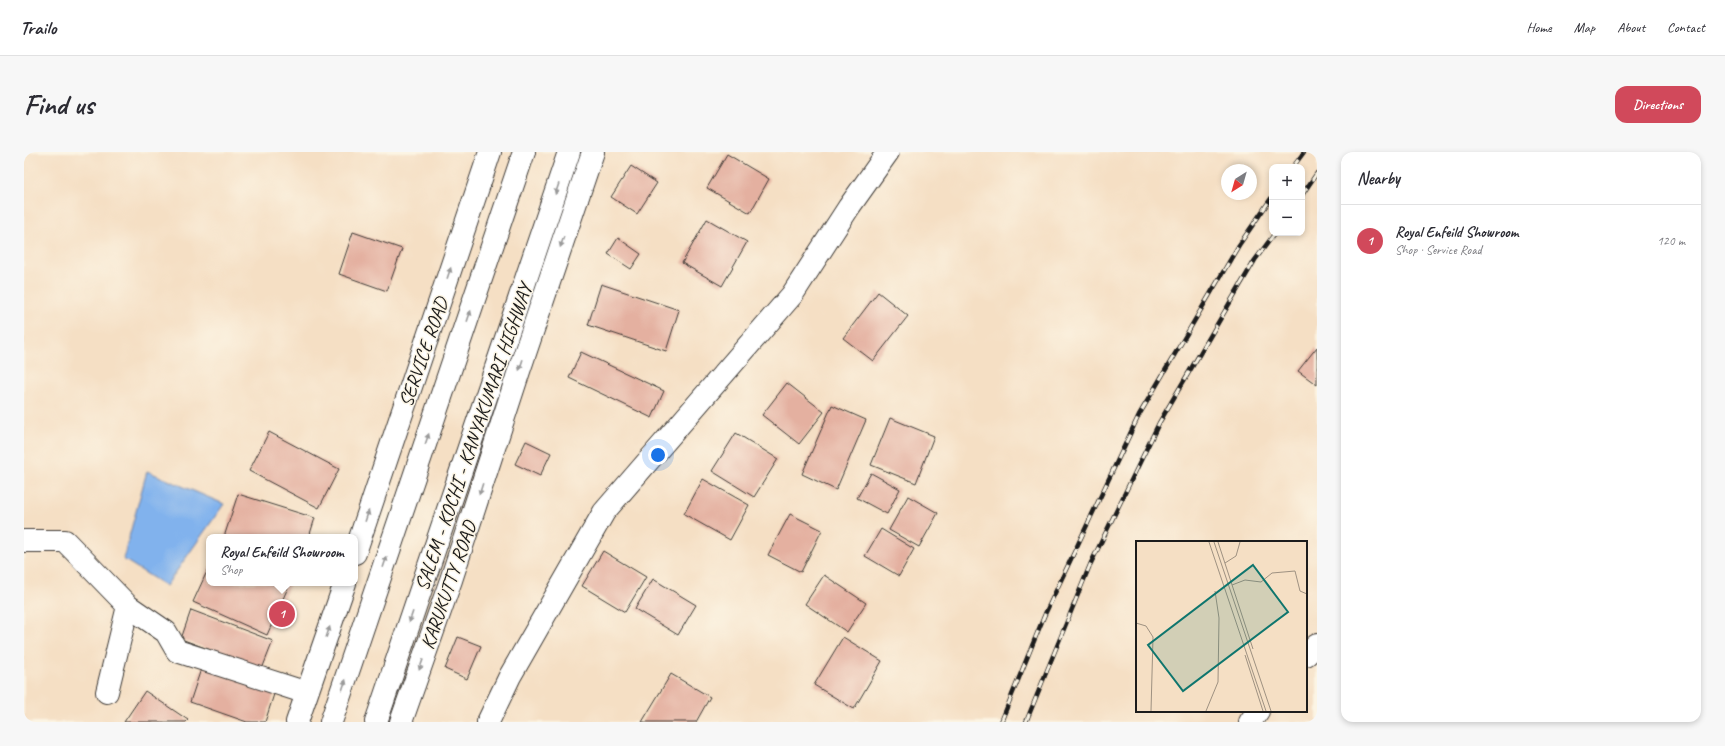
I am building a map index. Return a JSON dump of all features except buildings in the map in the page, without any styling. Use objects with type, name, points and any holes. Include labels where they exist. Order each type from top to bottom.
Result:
[{"type":"main road","name":"SERVICE ROAD","points":[[358,544],[490,152]]},
{"type":"main road","points":[[331,722],[524,152]]},
{"type":"main road","name":"SALEM - KOCHI - KANYAKUMARI HIGHWAY","points":[[376,722],[569,152]]},
{"type":"main road","name":"KARUKUTTY ROAD","points":[[401,722],[451,580],[519,371],[593,152]]},
{"type":"main road","points":[[488,722],[510,676],[604,512],[792,295],[849,207],[888,152]]},
{"type":"main road","points":[[24,541],[65,542],[128,606],[166,632],[178,651],[307,693]]},
{"type":"main road","points":[[297,722],[344,586]]},
{"type":"main road","points":[[107,692],[128,606]]},
{"type":"main road","points":[[1307,654],[1317,645]]},
{"type":"main road","points":[[1250,722],[1257,712]]},
{"type":"water","points":[[147,471],[224,504],[166,586],[123,559]]},
{"type":"railway","points":[[1295,164],[1304,152]]},
{"type":"railway","points":[[1305,191],[1317,173]]},
{"type":"railway","points":[[1001,722],[1045,614],[1139,415],[1239,245],[1270,200]]},
{"type":"railway","points":[[1026,722],[1090,565],[1159,423],[1255,260],[1273,236]]},
{"type":"place","name":"Royal Enfeild Showroom","points":[[282,614]]}]
